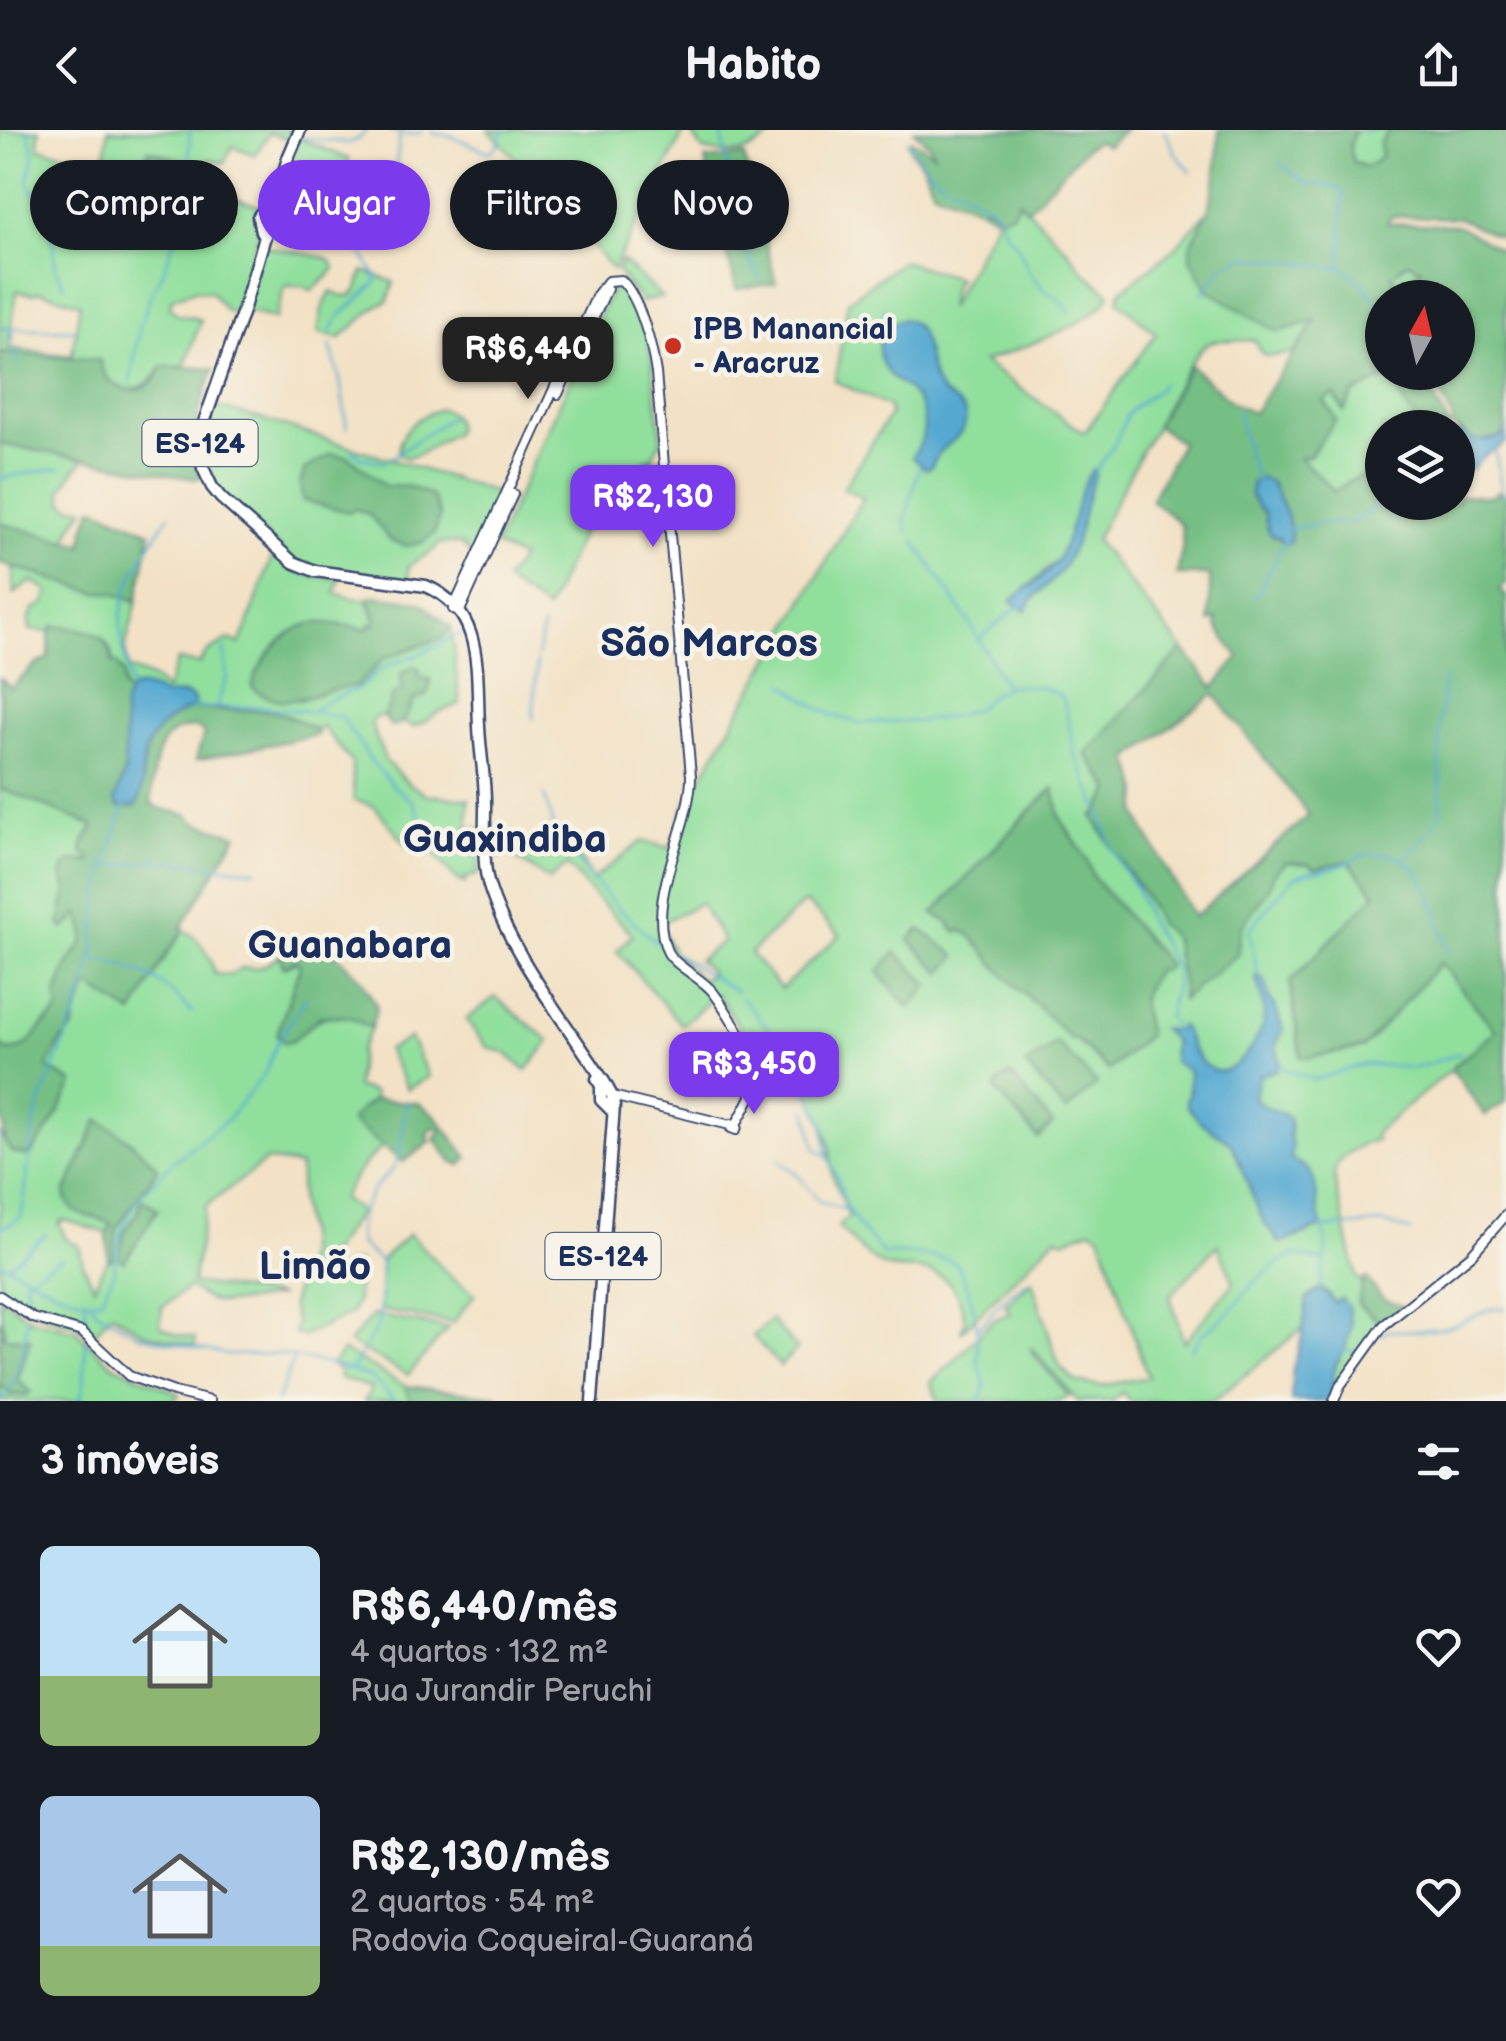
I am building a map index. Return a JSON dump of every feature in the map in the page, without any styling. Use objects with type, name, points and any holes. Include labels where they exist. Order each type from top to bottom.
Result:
[{"type":"main road","name":"ES-124","points":[[287,160],[297,130]]},
{"type":"main road","name":"ES-124","points":[[258,243],[230,342],[198,425],[196,458],[206,483],[224,506],[292,567],[314,575],[416,587],[456,610]]},
{"type":"main road","name":"ES-124","points":[[259,250],[243,311],[202,430],[200,447],[206,474],[221,498],[293,562],[316,571],[416,583],[440,593],[456,610]]},
{"type":"main road","points":[[456,610],[468,643],[474,693],[484,884],[508,943],[608,1100]]},
{"type":"main road","name":"ES-124","points":[[592,1401],[608,1100]]},
{"type":"street","points":[[456,610],[598,295],[606,282],[614,278],[623,280],[651,346],[656,372],[691,776],[691,797],[672,853],[664,898],[667,954],[706,984],[757,1065],[757,1076],[752,1096],[733,1125],[608,1100]]},
{"type":"street","points":[[1334,1401],[1340,1386],[1384,1325],[1472,1254],[1506,1215]]},
{"type":"street","points":[[0,1296],[33,1318],[88,1336],[129,1376],[210,1401]]},
{"type":"green space","points":[[0,130],[40,130],[39,148],[96,160],[30,160],[30,250],[238,250],[238,199],[258,205],[258,237],[234,314],[226,311],[211,292],[195,290],[172,298],[170,308],[177,314],[201,320],[184,367],[162,366],[146,384],[127,389],[110,381],[99,360],[0,353]],"holes":[[[17,291],[39,291],[80,303],[72,356],[8,348]]]},
{"type":"green space","points":[[108,130],[292,130],[288,140],[269,133],[255,155],[233,146],[226,160],[105,160]]},
{"type":"green space","points":[[489,130],[685,130],[670,160],[637,160],[637,223],[613,270],[595,250],[617,250],[617,160],[517,160]]},
{"type":"green space","points":[[689,130],[780,130],[752,148],[727,154],[703,150]]},
{"type":"green space","points":[[914,130],[1124,130],[1107,146],[1097,141],[1087,147],[1027,210],[1019,201],[1013,212],[1001,217],[986,207],[981,209],[935,191],[909,146],[911,140],[934,153]]},
{"type":"green space","points":[[1219,130],[1355,130],[1350,152],[1353,162],[1366,167],[1382,157],[1380,142],[1390,130],[1506,130],[1506,228],[1499,237],[1459,218],[1392,216],[1387,223],[1457,225],[1506,253],[1503,436],[1475,441],[1475,410],[1449,410],[1438,390],[1475,390],[1475,280],[1413,280],[1421,268],[1408,262],[1392,275],[1395,280],[1365,280],[1365,388],[1353,394],[1344,411],[1334,395],[1324,400],[1336,420],[1309,456],[1300,458],[1335,492],[1365,475],[1365,520],[1475,520],[1475,496],[1493,496],[1498,491],[1506,498],[1506,584],[1500,590],[1506,596],[1506,1102],[1485,1115],[1452,1070],[1496,1031],[1440,963],[1364,1047],[1301,1057],[1290,982],[1376,894],[1348,861],[1315,868],[1285,862],[1241,926],[1237,955],[1181,1000],[1183,986],[1173,937],[1159,924],[1093,816],[1100,811],[1111,789],[1086,754],[1183,649],[1214,688],[1239,658],[1217,627],[1217,619],[1210,622],[1210,575],[1177,575],[1183,545],[1181,524],[1151,500],[1181,443],[1156,425],[1190,365],[1231,402],[1253,413],[1316,321],[1277,332],[1208,290],[1190,258],[1191,244],[1209,210]],"holes":[[[1262,478],[1272,483],[1290,528],[1290,543],[1272,536],[1265,513],[1250,495],[1252,483]],[[1214,694],[1309,815],[1194,917],[1137,812],[1139,793],[1129,759]]]},
{"type":"green space","points":[[1355,130],[1390,130],[1380,142],[1382,157],[1366,168],[1353,162],[1350,152]]},
{"type":"green space","points":[[296,137],[349,159],[349,160],[289,160]]},
{"type":"green space","points":[[149,150],[181,160],[143,160]]},
{"type":"green space","points":[[744,156],[745,160],[705,160]]},
{"type":"green space","points":[[1019,200],[1085,273],[1110,294],[1103,305],[1073,325],[983,362],[1084,433],[1156,333],[1118,301],[1121,291],[1175,248],[1207,212],[1191,244],[1208,290],[1277,331],[1317,319],[1294,353],[1265,355],[1255,340],[1207,344],[1187,368],[1148,439],[1095,540],[1183,649],[1086,754],[1111,789],[1093,816],[1159,923],[1173,936],[1183,986],[1181,995],[1237,955],[1241,926],[1269,889],[1273,875],[1286,862],[1315,867],[1348,860],[1376,894],[1290,982],[1301,1057],[1364,1047],[1440,962],[1497,1032],[1377,1131],[1377,1140],[1352,1150],[1337,1165],[1337,1194],[1357,1279],[1363,1280],[1358,1304],[1380,1323],[1330,1398],[1335,1367],[1349,1336],[1335,1303],[1321,1288],[1307,1298],[1304,1327],[1213,1401],[1130,1401],[1122,1392],[1112,1401],[1077,1401],[1031,1347],[1069,1396],[1057,1401],[938,1401],[931,1382],[993,1320],[1011,1313],[1005,1306],[1032,1281],[1059,1366],[1076,1382],[1101,1386],[1148,1377],[1100,1234],[1090,1229],[1064,1240],[1056,1237],[960,1333],[965,1322],[963,1312],[957,1294],[946,1280],[929,1272],[879,1264],[838,1226],[849,1217],[832,1174],[824,1125],[799,1071],[781,1088],[763,1073],[761,1059],[717,994],[682,1025],[617,951],[633,935],[567,865],[549,880],[511,855],[487,858],[487,823],[549,850],[548,828],[582,861],[592,880],[642,841],[670,848],[687,802],[863,498],[843,488],[890,415],[889,407],[835,381],[848,301],[902,261],[958,278],[948,309],[997,218],[981,209]],"holes":[[[1095,475],[1066,562],[1028,608],[1012,601],[1057,561],[1088,476]],[[1053,789],[1060,818],[1093,877],[1155,949],[1157,968],[1142,993],[1141,1004],[1148,1035],[1109,1070],[1033,1003],[969,934],[934,914]],[[700,903],[723,941],[698,960],[711,972],[703,980],[676,956],[661,923]],[[804,903],[840,935],[781,989],[750,953]],[[1256,979],[1274,1004],[1283,1029],[1276,1046],[1280,1064],[1260,1075],[1254,1098],[1260,1105],[1286,1115],[1291,1125],[1291,1159],[1312,1175],[1316,1214],[1322,1227],[1283,1243],[1263,1221],[1232,1144],[1201,1122],[1188,1107],[1189,1071],[1164,1031],[1179,1031],[1180,1026],[1206,1066],[1221,1071],[1239,1062],[1253,1045],[1262,1026],[1264,1008]],[[1057,1044],[1066,1111],[1026,1066]],[[1218,1245],[1234,1283],[1184,1342],[1170,1296]]]},
{"type":"green space","points":[[261,250],[323,257],[335,268],[312,291],[303,286],[285,286],[275,319],[242,310]]},
{"type":"green space","points":[[727,250],[768,250],[776,283],[736,289]]},
{"type":"green space","points":[[622,261],[662,297],[642,302],[617,271]]},
{"type":"green space","points":[[1408,262],[1422,268],[1420,280],[1395,280],[1391,275]]},
{"type":"green space","points":[[363,271],[394,282],[388,301],[339,339],[318,332],[322,309],[331,291],[351,296],[358,289]]},
{"type":"green space","points":[[617,282],[625,286],[648,335],[662,440],[651,458],[644,460],[661,459],[663,484],[648,485],[646,464],[638,481],[612,466],[547,610],[505,581],[521,558],[495,546]]},
{"type":"green space","points":[[0,353],[100,360],[106,377],[129,389],[146,386],[162,366],[214,369],[195,436],[201,478],[0,444]]},
{"type":"green space","points":[[1365,388],[1396,390],[1410,410],[1365,410],[1365,475],[1335,492],[1300,458],[1309,456],[1335,420],[1324,400],[1334,394],[1345,410],[1353,394]]},
{"type":"green space","points":[[1398,390],[1429,390],[1441,410],[1409,410]]},
{"type":"green space","points":[[214,406],[511,497],[478,568],[464,547],[448,543],[439,544],[408,568],[410,582],[328,572],[294,562],[211,484],[200,447]],"holes":[[[332,454],[349,457],[385,486],[411,487],[386,533],[370,515],[355,508]]]},
{"type":"green space","points":[[441,409],[454,418],[454,433],[419,454],[406,458],[398,454],[402,438],[412,425]]},
{"type":"green space","points":[[0,444],[86,459],[62,490],[64,502],[85,508],[67,542],[0,523]]},
{"type":"green space","points":[[332,454],[349,457],[385,486],[411,487],[432,496],[440,515],[434,534],[421,543],[405,546],[389,539],[370,515],[303,501],[300,484],[305,469]]},
{"type":"green space","points":[[93,507],[151,532],[137,601],[0,563],[0,523],[83,545]]},
{"type":"green space","points":[[273,554],[304,574],[340,579],[335,593],[367,599],[377,622],[366,629],[320,623],[300,700],[335,688],[357,686],[384,658],[442,638],[451,627],[460,704],[413,727],[402,722],[420,677],[414,667],[401,674],[402,691],[394,693],[385,715],[374,718],[371,725],[386,762],[409,784],[427,795],[469,799],[468,827],[478,828],[479,874],[465,878],[465,883],[456,879],[421,839],[409,848],[375,807],[354,800],[352,763],[323,727],[315,730],[275,712],[194,707],[194,699],[185,694],[162,695],[134,687],[129,692],[124,690],[102,638],[61,627],[53,627],[49,632],[30,630],[33,610],[45,603],[49,591],[32,581],[14,594],[13,567],[137,601],[125,649],[128,669],[152,678],[166,690],[177,660],[199,664],[207,652],[229,640],[239,644]]},
{"type":"green space","points":[[376,596],[420,602],[451,627],[442,638],[384,658],[357,686],[290,700],[265,696],[252,687],[268,655],[296,630],[318,623],[366,629],[375,624],[376,617],[367,599]]},
{"type":"green space","points":[[53,626],[100,637],[112,663],[123,673],[124,690],[129,692],[124,705],[125,772],[115,800],[119,807],[136,806],[148,745],[165,723],[189,709],[275,712],[318,731],[317,735],[196,760],[204,733],[196,727],[182,729],[163,743],[155,764],[151,803],[237,835],[133,1014],[87,988],[74,1028],[47,1068],[73,1083],[56,1118],[30,1156],[12,1152],[5,1140],[0,1044],[7,1051],[24,1046],[58,1012],[56,997],[63,977],[85,937],[79,914],[64,929],[60,924],[67,889],[62,876],[65,866],[72,861],[91,862],[82,852],[94,826],[0,788],[0,678],[11,688],[36,664],[48,659]]},
{"type":"green space","points":[[414,667],[419,669],[420,677],[431,680],[427,695],[414,700],[403,720],[392,727],[384,717],[394,693],[402,691],[401,674]]},
{"type":"green space","points":[[0,788],[95,825],[84,842],[92,862],[81,860],[67,889],[60,924],[72,923],[78,913],[84,936],[56,997],[56,1015],[27,1046],[7,1051],[0,1044]]},
{"type":"green space","points":[[1054,788],[1060,818],[1093,877],[1169,966],[1157,969],[1143,994],[1148,1035],[1109,1070],[1021,992],[969,934],[957,932],[934,913]]},
{"type":"green space","points":[[920,929],[957,956],[942,973],[909,940]]},
{"type":"green space","points":[[184,930],[204,949],[215,974],[230,975],[241,968],[258,968],[280,955],[283,967],[297,961],[300,966],[277,1036],[285,1042],[327,1016],[349,1017],[371,1028],[360,1050],[356,1087],[374,1093],[375,1099],[351,1121],[384,1145],[346,1191],[342,1199],[360,1211],[316,1273],[358,1262],[357,1299],[352,1313],[304,1336],[294,1334],[296,1323],[291,1304],[306,1256],[300,1166],[267,1160],[206,1206],[192,1283],[280,1296],[218,1303],[189,1287],[162,1307],[160,1326],[195,1338],[195,1346],[144,1333],[111,1313],[94,1335],[34,1311],[0,1291],[0,1132],[8,1148],[72,1082],[47,1068],[74,1028],[87,988],[151,981]],"holes":[[[99,1120],[158,1168],[117,1227],[112,1258],[94,1286],[79,1246],[66,1239],[59,1223],[67,1221],[107,1233],[111,1224],[77,1212],[65,1193]]]},
{"type":"green space","points":[[301,949],[338,956],[361,979],[377,1007],[371,1028],[349,1017],[327,1016],[320,1017],[292,1041],[285,1043],[277,1035],[300,966],[296,961],[283,967],[280,955]]},
{"type":"green space","points":[[896,952],[929,985],[909,1008],[878,972]]},
{"type":"green space","points":[[495,997],[550,1041],[526,1071],[506,1053],[487,1047],[466,1020]]},
{"type":"green space","points":[[410,1038],[429,1077],[407,1089],[387,1050]]},
{"type":"green space","points":[[1057,1043],[1097,1084],[1066,1111],[1026,1065]]},
{"type":"green space","points":[[1010,1074],[1053,1124],[1038,1138],[996,1090],[997,1084]]},
{"type":"green space","points":[[375,1099],[418,1103],[435,1115],[468,1158],[461,1165],[453,1163],[435,1139],[441,1130],[433,1127],[427,1136],[431,1142],[403,1162],[350,1121]]},
{"type":"green space","points":[[98,1120],[130,1141],[158,1168],[117,1227],[112,1259],[108,1260],[107,1233],[111,1224],[72,1209],[65,1194]]},
{"type":"green space","points":[[142,1199],[158,1209],[124,1262],[119,1259],[124,1232]]},
{"type":"green space","points":[[409,1234],[453,1279],[475,1294],[453,1323],[380,1310],[381,1260]]},
{"type":"green space","points":[[1366,1278],[1383,1299],[1404,1307],[1380,1323],[1358,1304]]},
{"type":"green space","points":[[0,1297],[31,1319],[76,1331],[113,1365],[180,1394],[173,1401],[0,1401],[0,1386],[12,1395],[30,1391],[18,1380],[30,1339],[3,1337]]},
{"type":"green space","points":[[373,1315],[448,1328],[408,1375],[349,1343]]},
{"type":"green space","points":[[0,1319],[5,1329],[3,1337],[30,1339],[18,1380],[30,1392],[26,1395],[12,1395],[0,1386]]},
{"type":"green space","points":[[771,1320],[797,1349],[780,1366],[753,1336]]},
{"type":"green space","points":[[343,1351],[405,1386],[413,1401],[364,1401],[372,1388],[339,1378],[341,1371],[331,1365]]},
{"type":"green space","points":[[405,1386],[499,1396],[498,1401],[413,1401]]},
{"type":"water","points":[[903,319],[919,331],[936,384],[962,408],[966,417],[961,432],[926,469],[912,457],[923,432],[920,407],[916,398],[885,368],[879,351],[887,328]]},
{"type":"water","points":[[1506,428],[1506,442],[1475,466],[1475,440],[1503,436]]},
{"type":"water","points":[[1092,470],[1095,475],[1073,548],[1061,571],[1025,611],[1011,601],[1058,559]]},
{"type":"water","points":[[1262,478],[1271,483],[1285,513],[1290,543],[1269,534],[1265,513],[1250,495],[1252,483]]},
{"type":"water","points":[[139,686],[162,695],[189,695],[195,702],[194,707],[170,720],[150,741],[139,800],[136,806],[119,807],[115,800],[125,772],[124,705],[129,692]]},
{"type":"water","points":[[1259,976],[1283,1029],[1276,1046],[1280,1064],[1277,1070],[1260,1075],[1254,1098],[1290,1119],[1291,1159],[1311,1173],[1323,1226],[1281,1243],[1263,1221],[1232,1144],[1201,1122],[1188,1107],[1189,1071],[1174,1062],[1175,1043],[1162,1029],[1177,1031],[1182,1026],[1202,1063],[1214,1070],[1231,1068],[1254,1044],[1262,1025],[1264,1008],[1256,979]]},
{"type":"water","points":[[1322,1289],[1335,1303],[1341,1298],[1348,1306],[1351,1326],[1346,1346],[1335,1367],[1329,1401],[1291,1401],[1293,1368],[1307,1299]]},
{"type":"waterway","points":[[28,130],[34,156],[28,181],[51,229],[56,269],[64,286]]},
{"type":"waterway","points":[[130,383],[140,326],[185,206],[178,183],[189,164],[190,130]]},
{"type":"waterway","points":[[303,138],[349,143],[366,130]]},
{"type":"waterway","points":[[390,130],[402,134],[423,130]]},
{"type":"waterway","points":[[432,130],[489,152],[496,148],[503,130]]},
{"type":"waterway","points":[[721,130],[739,225],[761,280]]},
{"type":"waterway","points":[[1164,130],[1191,172]]},
{"type":"waterway","points":[[330,333],[338,318],[376,283],[376,276],[360,250],[395,175],[400,134]]},
{"type":"waterway","points":[[907,142],[944,182],[997,211],[1030,273],[1070,311]]},
{"type":"waterway","points":[[1280,163],[1308,184],[1333,186],[1343,192],[1341,266]]},
{"type":"waterway","points":[[1202,294],[1223,267],[1245,256],[1341,268],[1365,286]]},
{"type":"waterway","points":[[883,308],[891,325]]},
{"type":"waterway","points":[[0,328],[76,330]]},
{"type":"waterway","points":[[11,329],[17,367]]},
{"type":"waterway","points":[[330,345],[347,428]]},
{"type":"waterway","points":[[1092,476],[1114,445],[1127,415],[1162,383]]},
{"type":"waterway","points":[[1238,412],[1258,483]]},
{"type":"waterway","points":[[391,458],[450,417]]},
{"type":"waterway","points":[[1495,448],[1506,497]]},
{"type":"waterway","points":[[353,451],[360,457],[385,463]]},
{"type":"waterway","points":[[908,533],[905,520],[920,465]]},
{"type":"waterway","points":[[0,478],[59,468]]},
{"type":"waterway","points":[[1289,529],[1353,522],[1365,514]]},
{"type":"waterway","points":[[131,693],[121,630],[124,600],[136,570],[169,515]]},
{"type":"waterway","points":[[914,540],[1005,685]]},
{"type":"waterway","points":[[1256,597],[1283,540]]},
{"type":"waterway","points":[[978,640],[1019,606]]},
{"type":"waterway","points":[[537,657],[543,626]]},
{"type":"waterway","points":[[314,710],[360,688],[380,669],[462,633]]},
{"type":"waterway","points":[[217,705],[227,677],[224,648]]},
{"type":"waterway","points":[[533,719],[537,662]]},
{"type":"waterway","points":[[1405,858],[1440,815],[1444,677]]},
{"type":"waterway","points":[[784,684],[820,709],[858,723],[922,721],[959,715],[1010,685],[1041,687],[1061,696],[1075,754],[1110,843],[1175,967],[1176,984],[1168,1016],[1176,1031]]},
{"type":"waterway","points":[[189,708],[257,707],[341,717],[372,762],[413,802],[425,831]]},
{"type":"waterway","points":[[544,795],[554,827]]},
{"type":"waterway","points":[[0,1228],[21,1217],[34,1124],[88,976],[103,875],[125,805]]},
{"type":"waterway","points":[[555,831],[620,910],[661,946]]},
{"type":"waterway","points":[[429,835],[449,855]]},
{"type":"waterway","points":[[1258,975],[1249,930],[1292,879],[1367,854],[1387,854],[1416,870],[1433,900],[1448,953]]},
{"type":"waterway","points":[[107,867],[155,860],[256,870]]},
{"type":"waterway","points":[[671,951],[737,992]]},
{"type":"waterway","points":[[94,959],[148,976],[192,1012]]},
{"type":"waterway","points":[[0,1262],[77,1298],[101,1299],[114,1272],[124,1224],[139,1197],[174,1161],[227,1120],[265,1073],[278,1041],[307,997]]},
{"type":"waterway","points":[[742,998],[803,1078],[823,1123],[828,1158],[845,1205],[860,1228],[883,1254],[922,1255],[957,1264],[976,1321],[978,1363],[985,1383],[979,1401]]},
{"type":"waterway","points":[[1276,1066],[1314,1080],[1364,1064],[1416,1068],[1461,1053]]},
{"type":"waterway","points":[[352,1369],[377,1327],[380,1313],[381,1262],[360,1245],[361,1212],[399,1155],[407,1100]]},
{"type":"waterway","points":[[807,1110],[816,1149],[827,1156]]},
{"type":"waterway","points":[[778,1160],[797,1174],[820,1202],[847,1210]]},
{"type":"waterway","points":[[1324,1228],[1382,1223],[1411,1231]]},
{"type":"waterway","points":[[1320,1225],[1326,1239],[1320,1289]]},
{"type":"waterway","points":[[9,1265],[46,1234]]},
{"type":"waterway","points":[[1191,1349],[1202,1334],[1231,1311],[1253,1283],[1279,1262],[1294,1255],[1322,1260]]},
{"type":"waterway","points":[[29,1277],[62,1257]]},
{"type":"waterway","points":[[26,1278],[27,1310]]},
{"type":"waterway","points":[[976,1329],[1028,1281]]},
{"type":"waterway","points":[[85,1302],[87,1334]]},
{"type":"waterway","points":[[91,1303],[98,1312],[141,1336],[229,1355],[278,1354],[338,1366],[372,1378],[395,1401]]},
{"type":"waterway","points":[[1382,1335],[1387,1331],[1444,1328],[1505,1308]]},
{"type":"waterway","points":[[2,1401],[20,1361],[27,1318]]},
{"type":"waterway","points":[[80,1401],[86,1342]]},
{"type":"waterway","points":[[1342,1350],[1363,1350]]},
{"type":"waterway","points":[[277,1401],[294,1358]]},
{"type":"place","name":"IPB Manancial - Aracruz","points":[[673,346]]},
{"type":"district","name":"São Marcos","points":[[709,642]]},
{"type":"district","name":"Guaxindiba","points":[[505,838]]},
{"type":"district","name":"Guanabara","points":[[350,944]]},
{"type":"district","name":"Limão","points":[[315,1265]]}]
